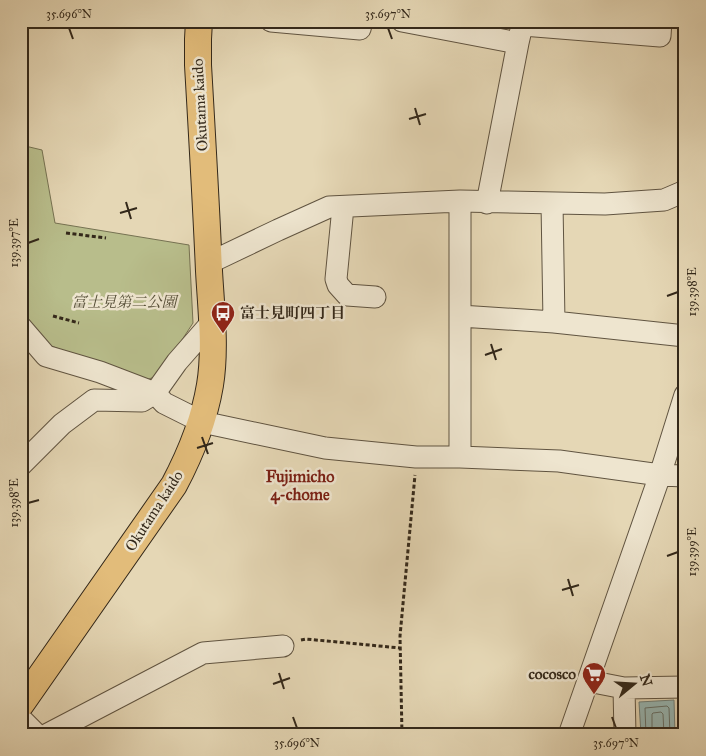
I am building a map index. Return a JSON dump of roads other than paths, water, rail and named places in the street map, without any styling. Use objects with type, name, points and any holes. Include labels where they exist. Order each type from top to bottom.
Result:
[{"type":"main road","name":"Okutama kaido","points":[[21,704],[174,485],[202,422],[210,384],[212,322],[198,65],[199,21]]},
{"type":"street","points":[[272,21],[360,29],[362,21]]},
{"type":"street","points":[[402,21],[521,30],[660,36],[661,21]]},
{"type":"street","points":[[487,202],[521,30]]},
{"type":"street","points":[[209,263],[329,207],[460,202],[605,204],[664,200],[685,191]]},
{"type":"street","points":[[460,202],[460,457]]},
{"type":"street","points":[[552,204],[554,322]]},
{"type":"street","points":[[343,207],[336,279],[338,286],[347,295],[375,297]]},
{"type":"street","points":[[460,316],[554,322],[685,336]]},
{"type":"street","points":[[21,465],[62,424],[94,400],[142,401],[155,393],[177,362],[212,322]]},
{"type":"street","points":[[21,327],[46,356],[100,372],[155,393],[164,403],[202,422],[325,448],[416,457],[559,461],[660,475],[685,476]]},
{"type":"street","points":[[569,735],[660,475],[685,395]]},
{"type":"street","points":[[46,735],[203,653],[284,646]]},
{"type":"street","points":[[588,681],[624,688],[685,687]]},
{"type":"street","points":[[624,688],[625,735]]},
{"type":"street","points":[[21,719],[37,735]]},
{"type":"water","points":[[674,700],[675,735],[641,735],[639,702]]},
{"type":"place","name":"富士見町四丁目","points":[[223,334]]},
{"type":"place","name":"cocosco","points":[[594,695]]},
{"type":"district","name":"Fujimicho 4-chome","points":[[300,485]]},
{"type":"park label","name":"富士見第二公園","points":[[124,302]]}]
